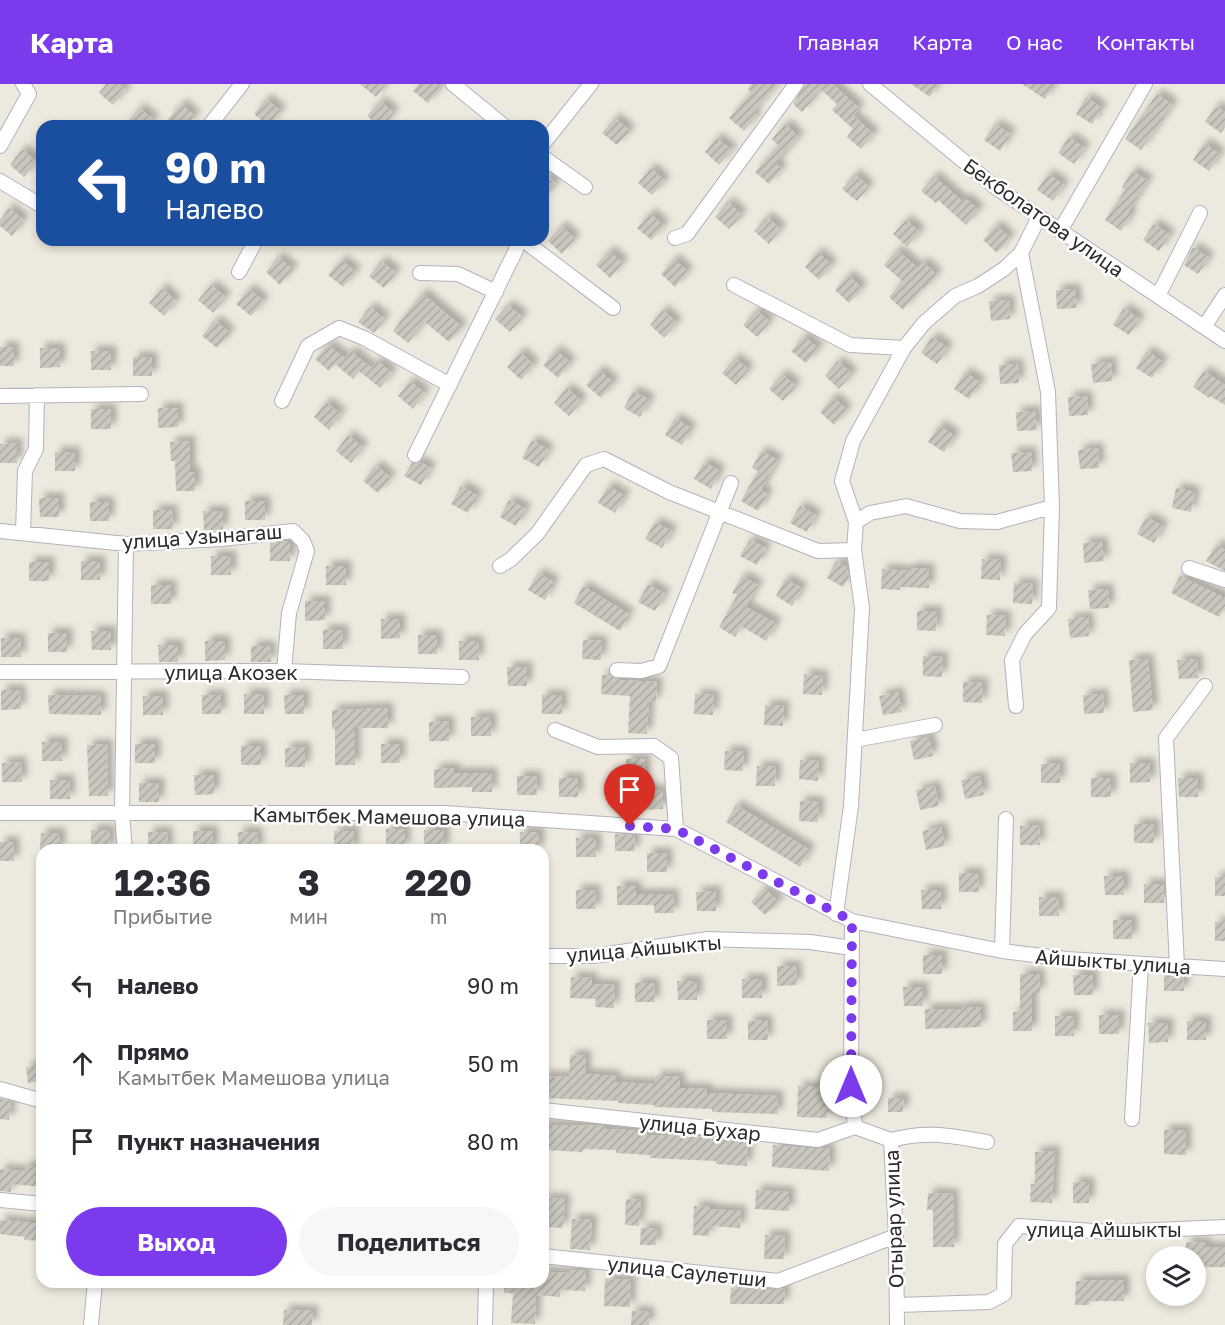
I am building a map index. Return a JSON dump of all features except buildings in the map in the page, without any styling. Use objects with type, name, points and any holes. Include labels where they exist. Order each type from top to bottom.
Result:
[{"type":"street","points":[[0,146],[29,94],[23,84]]},
{"type":"street","points":[[214,120],[242,84]]},
{"type":"street","points":[[453,84],[497,120]]},
{"type":"street","points":[[549,136],[591,84]]},
{"type":"street","points":[[675,238],[687,234],[796,84]]},
{"type":"street","name":"Бекболатова улица","points":[[870,84],[995,187],[1225,341]]},
{"type":"street","points":[[1060,231],[1145,84]]},
{"type":"street","points":[[549,161],[585,187]]},
{"type":"street","points":[[0,181],[36,203]]},
{"type":"street","points":[[1158,296],[1200,213]]},
{"type":"street","points":[[836,914],[851,806],[862,608],[854,550],[856,522],[842,481],[853,441],[904,348],[924,323],[955,296],[978,286],[1004,269],[1021,253],[1039,217]]},
{"type":"street","points":[[239,272],[253,246]]},
{"type":"street","points":[[415,455],[516,246]]},
{"type":"street","points":[[531,246],[613,308]]},
{"type":"street","points":[[1016,706],[1011,660],[1025,634],[1048,608],[1052,507],[1048,392],[1021,253]]},
{"type":"street","points":[[420,273],[458,274],[496,292]]},
{"type":"street","points":[[734,285],[850,345],[904,348]]},
{"type":"street","points":[[1204,327],[1225,295]]},
{"type":"street","points":[[282,401],[308,346],[339,328],[364,338],[450,385]]},
{"type":"street","points":[[0,396],[141,394]]},
{"type":"street","points":[[23,532],[25,471],[36,449],[37,395]]},
{"type":"street","points":[[500,566],[510,560],[537,534],[586,465],[604,459],[669,492],[818,551],[854,550]]},
{"type":"street","points":[[617,670],[641,671],[659,666],[731,483]]},
{"type":"street","points":[[856,522],[870,513],[906,506],[960,521],[997,522],[1052,507]]},
{"type":"street","name":"улица Узынагаш","points":[[0,531],[126,544],[222,539],[293,531],[303,541],[307,551],[289,614],[284,671]]},
{"type":"street","points":[[124,844],[122,814],[126,544]]},
{"type":"street","points":[[1189,568],[1225,580]]},
{"type":"street","name":"улица Акозек","points":[[0,672],[284,671],[462,677]]},
{"type":"street","points":[[1177,966],[1166,738],[1205,686]]},
{"type":"street","points":[[855,740],[935,725]]},
{"type":"street","points":[[555,730],[598,747],[654,746],[671,758],[676,829]]},
{"type":"street","name":"Камытбек Мамешова улица","points":[[0,813],[445,813],[676,829],[852,921]]},
{"type":"street","points":[[1002,951],[1006,819]]},
{"type":"street","points":[[852,921],[851,1086],[855,1127]]},
{"type":"street","name":"Айшыкты улица","points":[[852,921],[1002,951],[1067,959],[1225,969]]},
{"type":"street","name":"улица Айшыкты","points":[[549,956],[594,957],[708,939],[810,942],[852,948]]},
{"type":"street","points":[[1132,1119],[1141,964]]},
{"type":"street","points":[[0,1089],[36,1099]]},
{"type":"street","name":"улица Бухар","points":[[549,1111],[818,1140],[855,1127]]},
{"type":"street","name":"Отырар улица","points":[[855,1127],[891,1140],[896,1236],[897,1325]]},
{"type":"street","points":[[891,1140],[933,1133],[987,1142]]},
{"type":"street","points":[[0,1200],[36,1203]]},
{"type":"street","name":"улица Айшыкты","points":[[897,1305],[989,1302],[1004,1294],[1005,1244],[1020,1226],[1109,1232],[1225,1227]]},
{"type":"street","name":"улица Саулетши","points":[[549,1257],[777,1281],[896,1236]]},
{"type":"street","points":[[91,1325],[94,1288]]},
{"type":"street","points":[[485,1325],[486,1288]]},
{"type":"route","points":[[630,826],[676,829],[852,921],[851,1086]]}]
